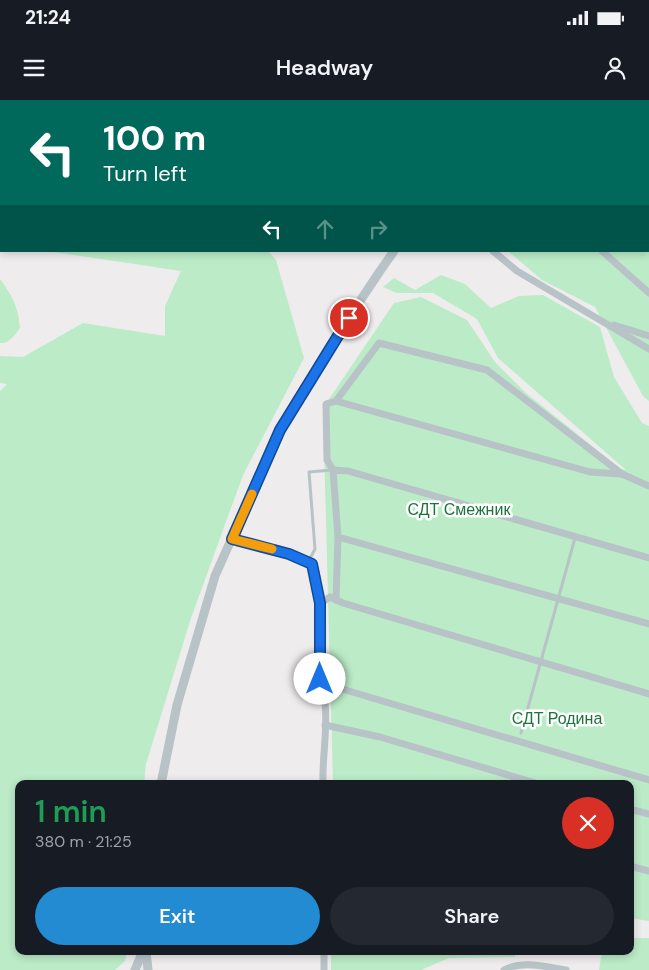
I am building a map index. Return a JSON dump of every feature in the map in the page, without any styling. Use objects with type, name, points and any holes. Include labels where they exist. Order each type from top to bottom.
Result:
[{"type":"street","points":[[161,780],[180,696],[215,576],[280,430],[328,349],[393,252]]},
{"type":"street","points":[[494,252],[517,271],[649,350]]},
{"type":"street","points":[[603,252],[649,293]]},
{"type":"street","points":[[601,321],[649,336]]},
{"type":"street","points":[[336,401],[379,343],[487,370],[622,474],[649,486]]},
{"type":"street","points":[[336,600],[338,537],[333,470],[328,460],[326,404],[336,401],[590,472],[622,474]]},
{"type":"street","points":[[333,470],[348,471],[649,558]]},
{"type":"street","points":[[338,537],[649,624]]},
{"type":"street","points":[[232,539],[289,554],[312,564],[320,603],[320,679],[325,703],[323,780]]},
{"type":"street","points":[[320,603],[330,597],[649,694]]},
{"type":"street","points":[[320,679],[332,686],[649,780]]},
{"type":"street","points":[[325,725],[380,737],[514,780]]},
{"type":"street","points":[[634,810],[649,814]]},
{"type":"street","points":[[634,867],[649,871]]},
{"type":"street","points":[[135,970],[142,955]]},
{"type":"street","points":[[145,955],[148,970]]},
{"type":"street","points":[[324,955],[324,970]]},
{"type":"street","points":[[504,970],[528,964],[566,970]]},
{"type":"lane","points":[[308,562],[315,550],[308,472],[333,470]]},
{"type":"lane","points":[[521,733],[575,537]]},
{"type":"green space","points":[[54,252],[269,252],[276,260],[304,358],[243,475],[191,618],[146,764],[144,780],[15,780],[15,955],[126,955],[125,961],[115,970],[0,970],[0,391],[7,384],[0,383],[0,356],[23,357],[83,323],[165,336],[165,306],[181,271]]},
{"type":"green space","points":[[509,252],[649,252],[649,401],[643,396],[595,307],[542,280]]},
{"type":"green space","name":"СДТ Смежник","points":[[441,275],[465,284],[491,308],[519,296],[543,295],[600,327],[614,377],[642,423],[649,426],[649,921],[634,919],[634,780],[333,780],[323,408],[394,303],[421,297],[467,320],[495,362],[526,393],[621,469],[626,470],[498,358],[477,319],[433,293],[397,293],[383,287],[394,278],[415,290]]},
{"type":"green space","points":[[0,279],[14,302],[20,328],[12,338],[3,343],[0,343]]},
{"type":"green space","points":[[634,938],[649,938],[649,970],[599,970],[601,955],[634,955]]},
{"type":"green space","points":[[331,955],[515,955],[515,957],[449,958],[421,970],[331,970]]},
{"type":"slow traffic","points":[[252,494],[232,539],[272,549]]},
{"type":"route","points":[[320,679],[320,603],[312,564],[289,554],[232,539],[280,430],[328,349],[349,318]]},
{"type":"park label","name":"СДТ Родина","points":[[557,718]]}]
